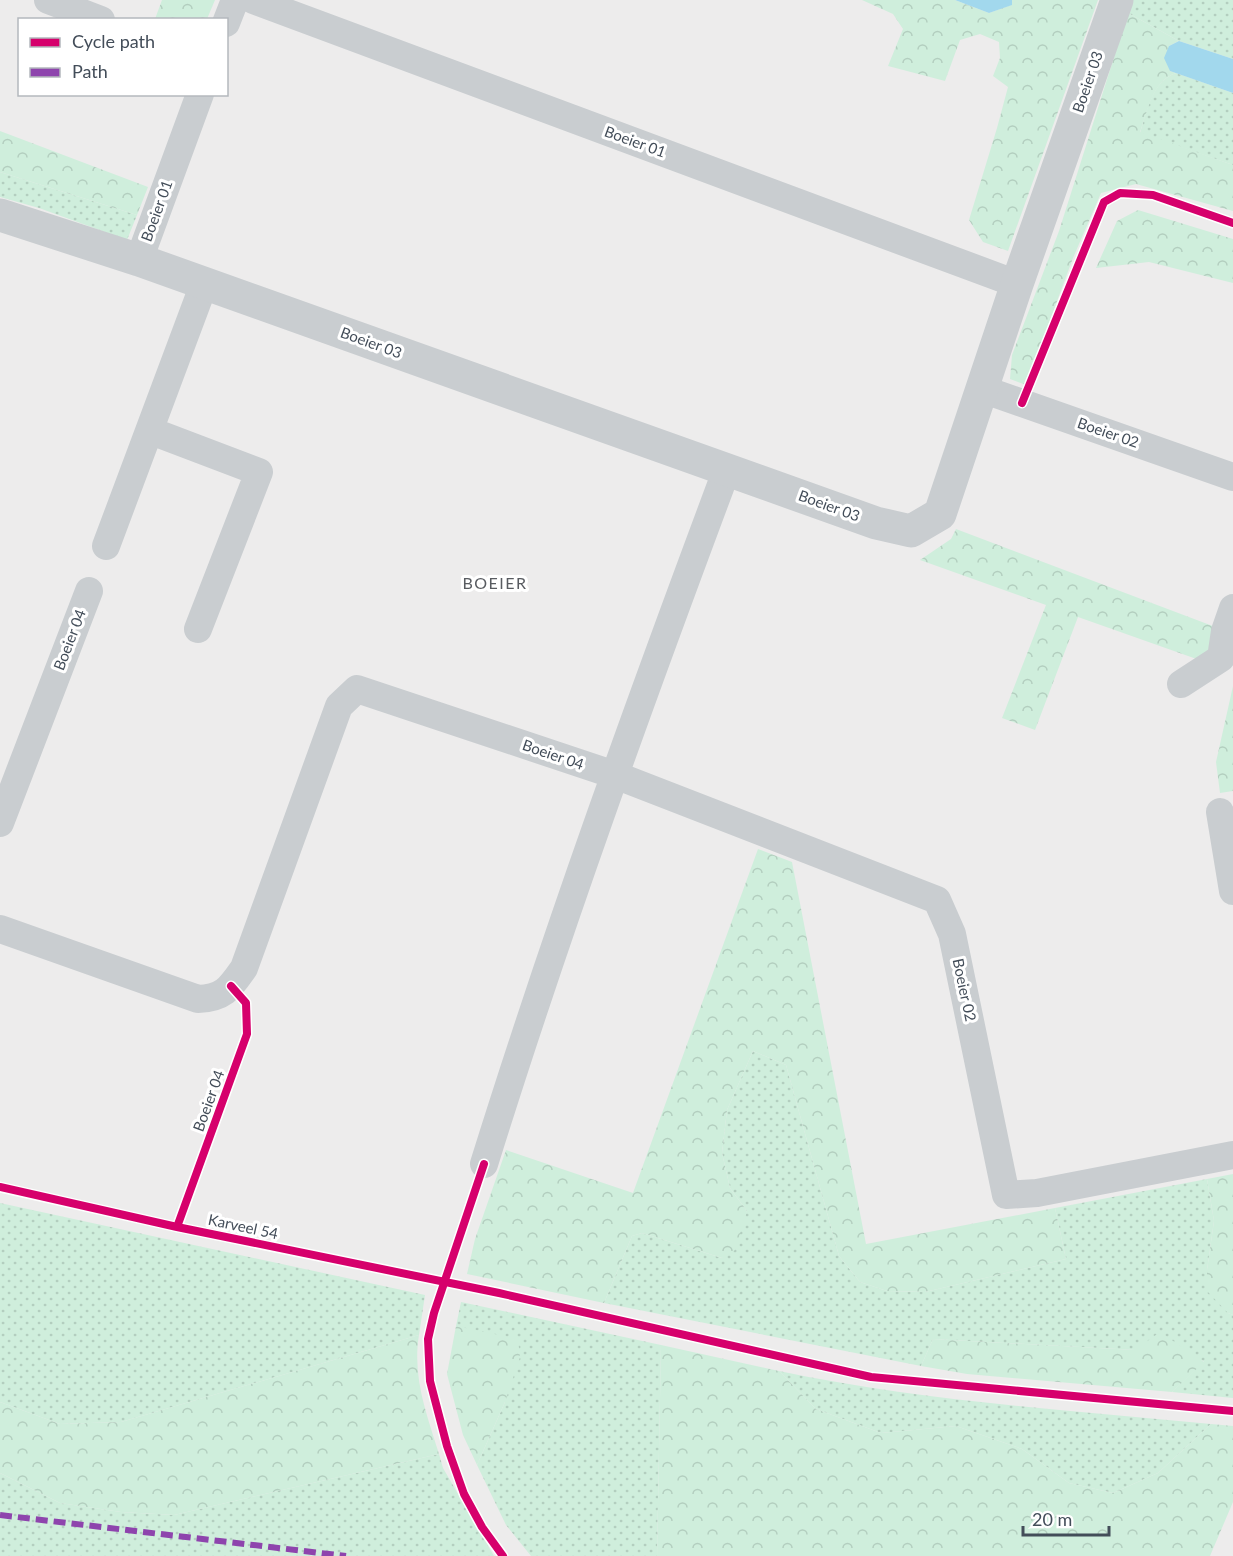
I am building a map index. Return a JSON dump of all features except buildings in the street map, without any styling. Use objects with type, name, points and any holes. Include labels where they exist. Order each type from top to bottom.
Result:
[{"type":"street","points":[[48,0],[96,18]]},
{"type":"street","points":[[228,18],[235,0]]},
{"type":"street","name":"Boeier 01","points":[[253,0],[1017,284]]},
{"type":"street","name":"Boeier 03","points":[[139,260],[876,523],[911,531],[940,514],[1017,284],[1117,0]]},
{"type":"street","name":"Boeier 01","points":[[139,260],[199,96]]},
{"type":"street","points":[[0,215],[139,260]]},
{"type":"street","points":[[106,546],[204,284]]},
{"type":"street","name":"Boeier 02","points":[[982,389],[1233,477]]},
{"type":"street","points":[[151,430],[259,472],[198,629]]},
{"type":"street","points":[[484,1164],[615,775],[727,469]]},
{"type":"street","name":"Boeier 04","points":[[0,823],[89,591]]},
{"type":"street","points":[[1181,684],[1221,658],[1223,638],[1233,608]]},
{"type":"street","name":"Boeier 04","points":[[0,929],[198,999],[222,994],[244,968],[339,706],[357,689],[615,775]]},
{"type":"street","name":"Boeier 02","points":[[615,775],[937,900],[952,934],[1006,1195],[1037,1193],[1233,1155]]},
{"type":"street","points":[[1220,812],[1233,891]]},
{"type":"green space","points":[[162,0],[215,0],[207,18],[155,18]]},
{"type":"green space","points":[[862,0],[955,0],[989,13],[1011,5],[1012,0],[1098,0],[1008,251],[983,242],[969,220],[1008,87],[993,76],[1000,58],[999,42],[980,34],[960,40],[945,81],[888,66],[903,29],[893,14]]},
{"type":"green space","points":[[1132,0],[1233,0],[1233,59],[1179,41],[1128,13]]},
{"type":"green space","points":[[1128,13],[1179,41],[1169,46],[1170,71],[1176,73],[1168,77],[1156,90],[1140,132],[1233,165],[1233,211],[1136,184],[1101,193],[1073,258],[1026,385],[1010,379],[1012,355],[1059,231]]},
{"type":"green space","points":[[1176,73],[1233,93],[1233,165],[1140,133],[1148,106],[1156,90],[1168,77]]},
{"type":"green space","points":[[0,131],[148,187],[137,215],[0,172]]},
{"type":"green space","points":[[0,172],[137,215],[127,240],[39,208],[0,197]]},
{"type":"green space","points":[[1138,210],[1233,239],[1233,283],[1149,262],[1096,268],[1117,221]]},
{"type":"green space","points":[[956,529],[1218,628],[1205,662],[1078,617],[1035,730],[1002,718],[1046,605],[920,560],[951,539]]},
{"type":"green space","points":[[1233,686],[1233,791],[1220,793],[1216,762]]},
{"type":"green space","points":[[758,849],[792,862],[866,1244],[1055,1208],[1066,1259],[925,1292],[887,1291],[860,1282],[839,1256],[786,1065],[753,1051],[727,1110],[722,1153],[730,1188],[747,1211],[735,1250],[722,1258],[642,1233],[632,1236],[604,1303],[467,1274],[475,1239],[506,1150],[633,1193]]},
{"type":"green space","points":[[753,1051],[786,1065],[839,1256],[860,1282],[887,1291],[925,1292],[1066,1259],[1055,1208],[1207,1179],[1214,1221],[1207,1270],[1228,1313],[1233,1315],[1233,1398],[1172,1392],[1204,1361],[1135,1350],[933,1339],[921,1366],[604,1303],[632,1236],[642,1233],[722,1258],[747,1211],[730,1188],[722,1153],[727,1110]]},
{"type":"green space","points":[[1233,1174],[1233,1315],[1228,1313],[1207,1291],[1207,1270],[1214,1221],[1207,1179]]},
{"type":"green space","points":[[0,1203],[425,1295],[419,1335],[121,1422],[60,1424],[0,1402]]},
{"type":"green space","points":[[461,1302],[661,1345],[657,1556],[531,1556],[506,1525],[477,1465],[505,1402],[456,1326]]},
{"type":"green space","points":[[456,1326],[518,1339],[520,1357],[505,1402],[477,1465],[463,1435],[447,1374]]},
{"type":"green space","points":[[1160,1332],[1204,1362],[1172,1392],[967,1374],[921,1366],[933,1339],[1135,1350]]},
{"type":"green space","points":[[419,1335],[417,1366],[419,1381],[439,1454],[174,1515],[121,1512],[60,1503],[0,1473],[0,1402],[60,1424],[121,1422]]},
{"type":"green space","points":[[661,1345],[779,1371],[816,1409],[881,1433],[956,1426],[1022,1449],[1069,1483],[1113,1493],[1158,1473],[1211,1424],[1233,1426],[1233,1502],[1210,1556],[657,1556]]},
{"type":"green space","points":[[779,1371],[940,1397],[1211,1424],[1158,1473],[1113,1493],[1069,1483],[1022,1449],[956,1426],[881,1433],[816,1409]]},
{"type":"green space","points":[[439,1454],[443,1468],[494,1556],[0,1556],[0,1473],[60,1503],[121,1512],[174,1515]]},
{"type":"water","points":[[955,0],[1012,0],[1012,5],[989,13]]},
{"type":"water","points":[[1179,41],[1233,59],[1233,93],[1170,71],[1164,58],[1169,46]]},
{"type":"marked path","points":[[0,1515],[346,1556]]},
{"type":"cycle path","points":[[1022,403],[1104,202],[1120,193],[1153,195],[1233,223]]},
{"type":"cycle path","points":[[177,1227],[247,1034],[246,1003],[231,986]]},
{"type":"cycle path","points":[[484,1164],[434,1313],[428,1339],[430,1381],[447,1446],[464,1494],[482,1527],[503,1556]]},
{"type":"cycle path","name":"Karveel 54","points":[[0,1187],[177,1227],[499,1293],[871,1377],[1233,1411]]},
{"type":"district","name":"BOEIER","points":[[495,583]]}]
